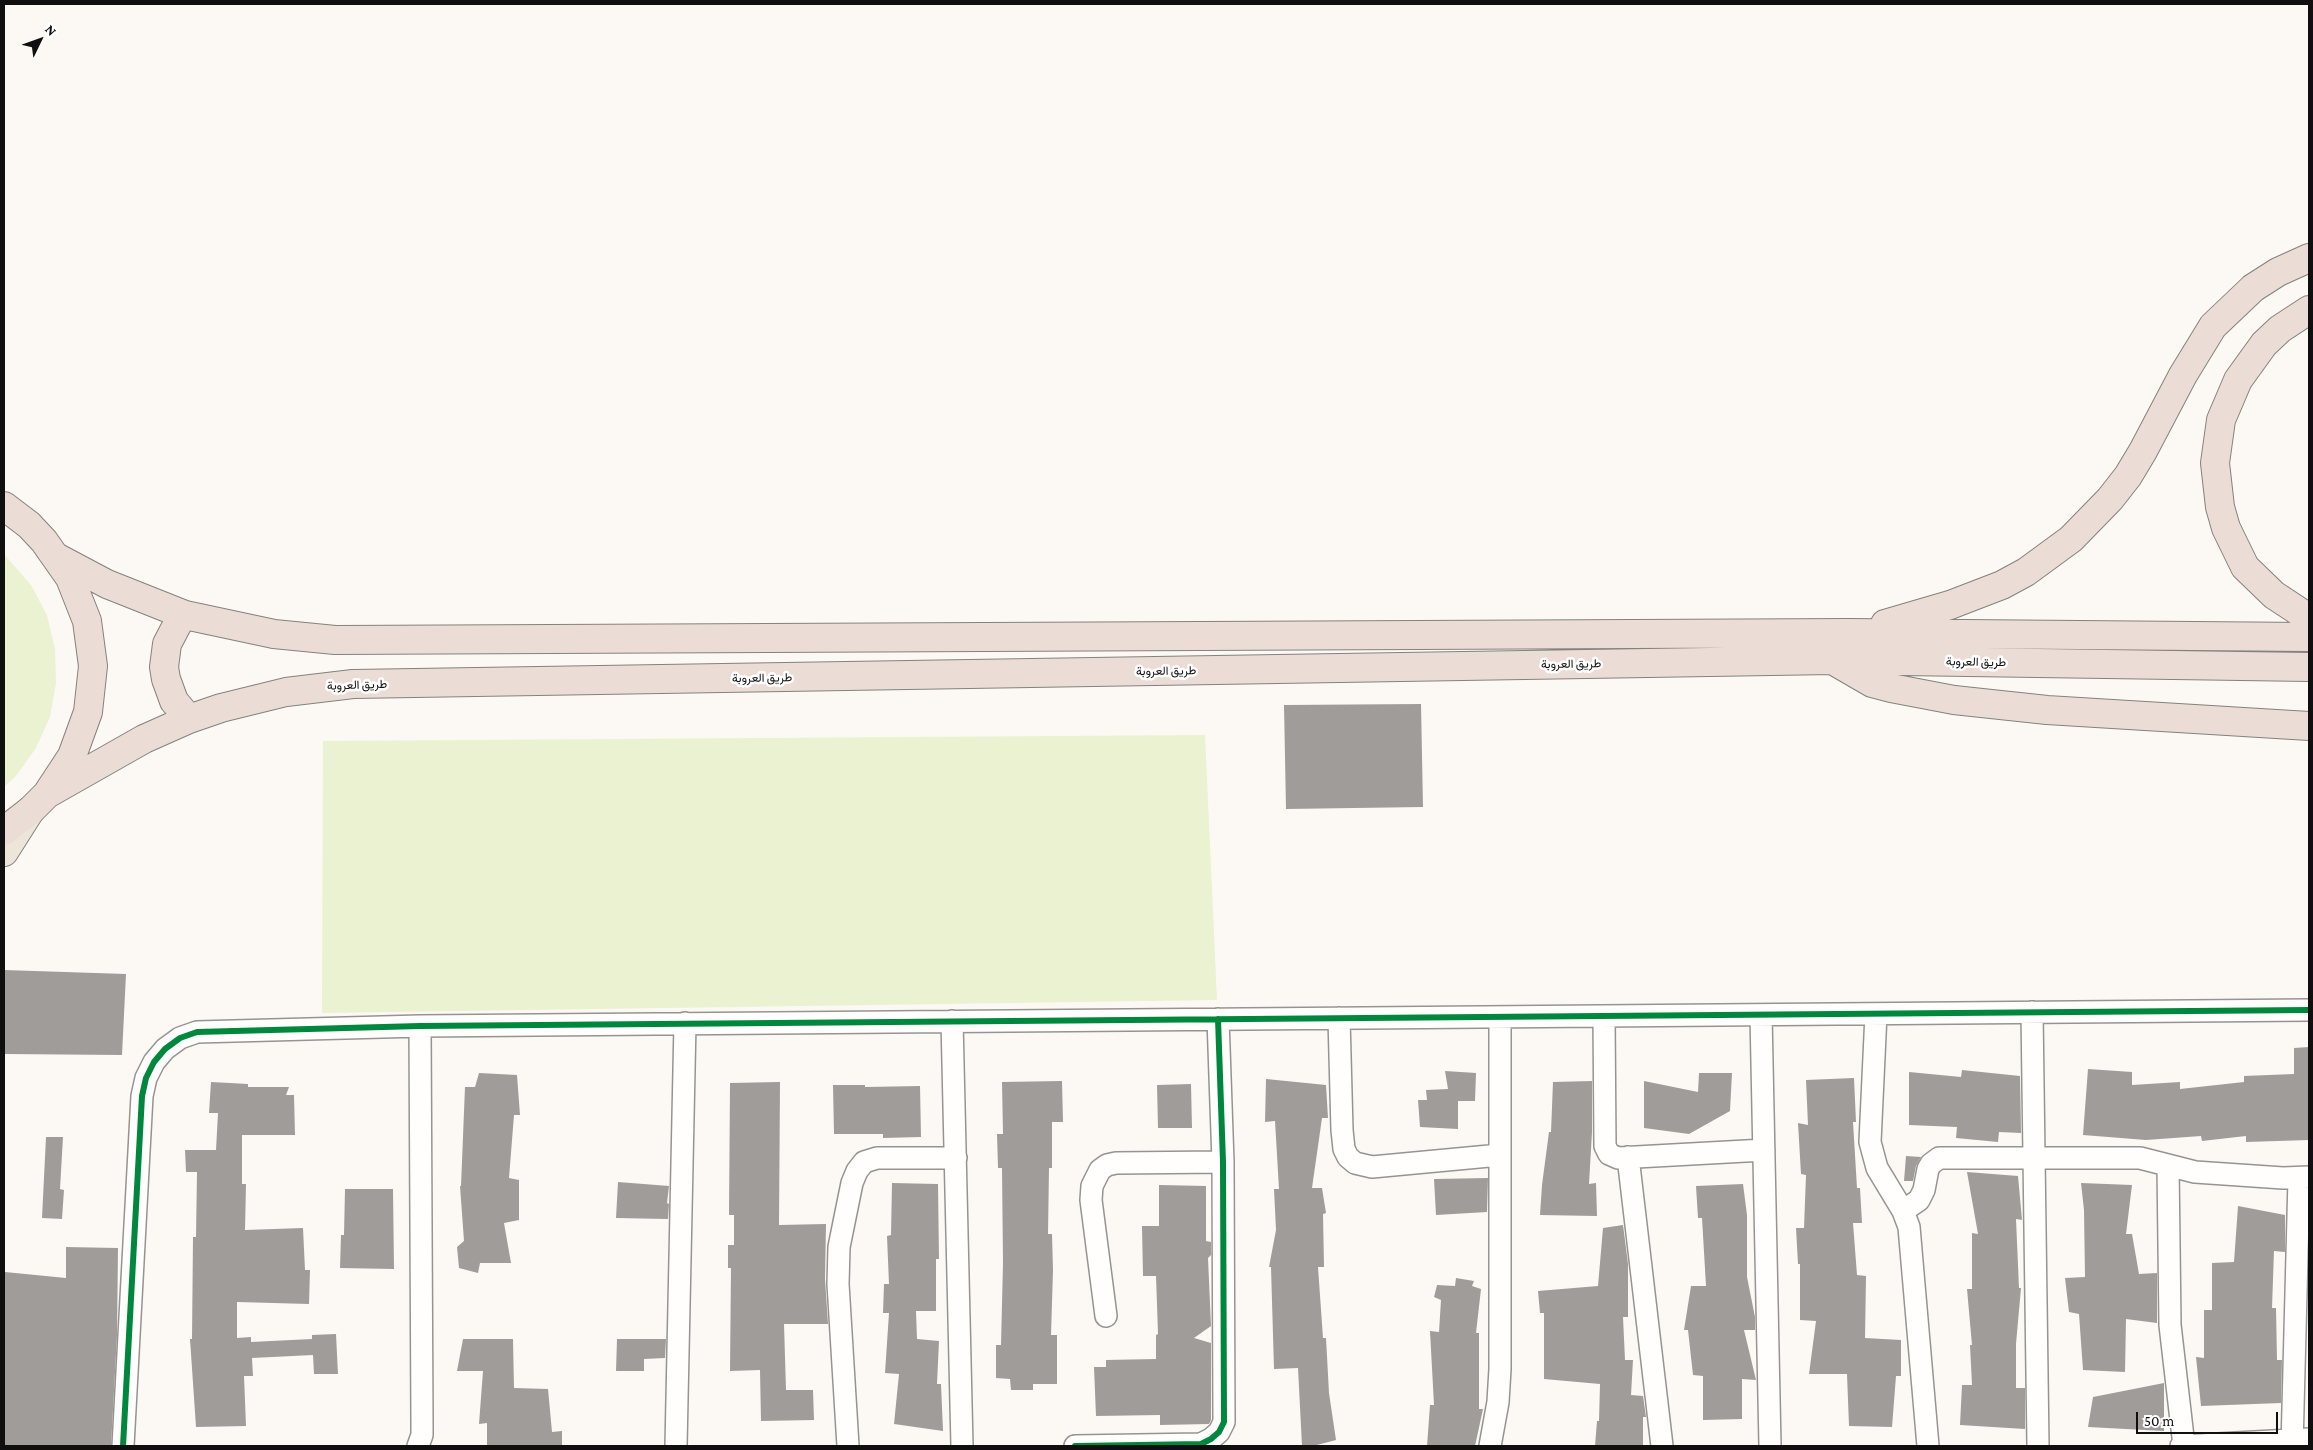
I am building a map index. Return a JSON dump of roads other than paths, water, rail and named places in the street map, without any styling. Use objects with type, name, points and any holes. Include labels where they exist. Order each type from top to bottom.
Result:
[{"type":"highway","points":[[1849,633],[1918,615],[1976,596],[2026,572],[2071,539],[2110,499],[2128,476],[2192,358],[2213,326],[2253,288],[2278,272],[2309,258]]},
{"type":"highway","points":[[2309,310],[2280,330],[2264,344],[2238,380],[2221,420],[2215,463],[2220,507],[2226,528],[2245,567],[2274,595],[2309,618]]},
{"type":"highway","points":[[4,831],[39,802],[65,769],[82,734],[92,690],[93,666],[87,621],[70,578],[44,540],[6,505]]},
{"type":"highway","points":[[58,558],[133,596],[185,614],[260,632],[335,640],[1849,633],[2309,637]]},
{"type":"highway","points":[[185,614],[167,644],[164,667],[174,701],[189,719]]},
{"type":"highway","points":[[1833,660],[1872,682],[1891,688],[1954,700],[2047,710],[2309,726]]},
{"type":"highway","name":"طريق العروبة","points":[[39,802],[144,739],[189,719],[220,708],[286,692],[353,684],[1833,660],[2309,667]]},
{"type":"main road","points":[[4,852],[39,802]]},
{"type":"street","points":[[123,1446],[142,1096],[146,1078],[154,1062],[165,1048],[180,1038],[197,1032],[420,1026],[2309,1010]]},
{"type":"street","points":[[2032,1012],[2038,1446]]},
{"type":"street","points":[[1876,1014],[1870,1142],[1877,1168],[1903,1211],[1910,1236],[1928,1446]]},
{"type":"street","points":[[1761,1015],[1770,1446]]},
{"type":"street","points":[[1604,1016],[1605,1146],[1606,1150],[1613,1157],[1764,1150]]},
{"type":"street","points":[[1490,1446],[1498,1402],[1500,1369],[1500,1017]]},
{"type":"street","points":[[1339,1018],[1342,1130],[1344,1149],[1348,1158],[1355,1163],[1372,1167],[1500,1155]]},
{"type":"street","points":[[1075,1446],[1190,1446],[1211,1440],[1219,1432],[1224,1422],[1224,1162],[1218,1019]]},
{"type":"street","points":[[952,1021],[962,1446]]},
{"type":"street","points":[[676,1446],[685,1024]]},
{"type":"street","points":[[418,1446],[422,1435],[420,1026]]},
{"type":"street","points":[[1628,1157],[1662,1446]]},
{"type":"street","points":[[848,1446],[838,1284],[839,1247],[852,1183],[857,1171],[864,1162],[877,1158],[956,1158]]},
{"type":"street","points":[[1903,1211],[1919,1200],[1924,1190],[1928,1169],[1939,1158],[2140,1158],[2168,1165],[2195,1172],[2304,1177],[2303,1293],[2298,1442],[2182,1446],[2170,1325],[2168,1165]]},
{"type":"street","points":[[1106,1316],[1091,1200],[1092,1186],[1100,1170],[1107,1165],[1116,1163],[1224,1162]]}]
